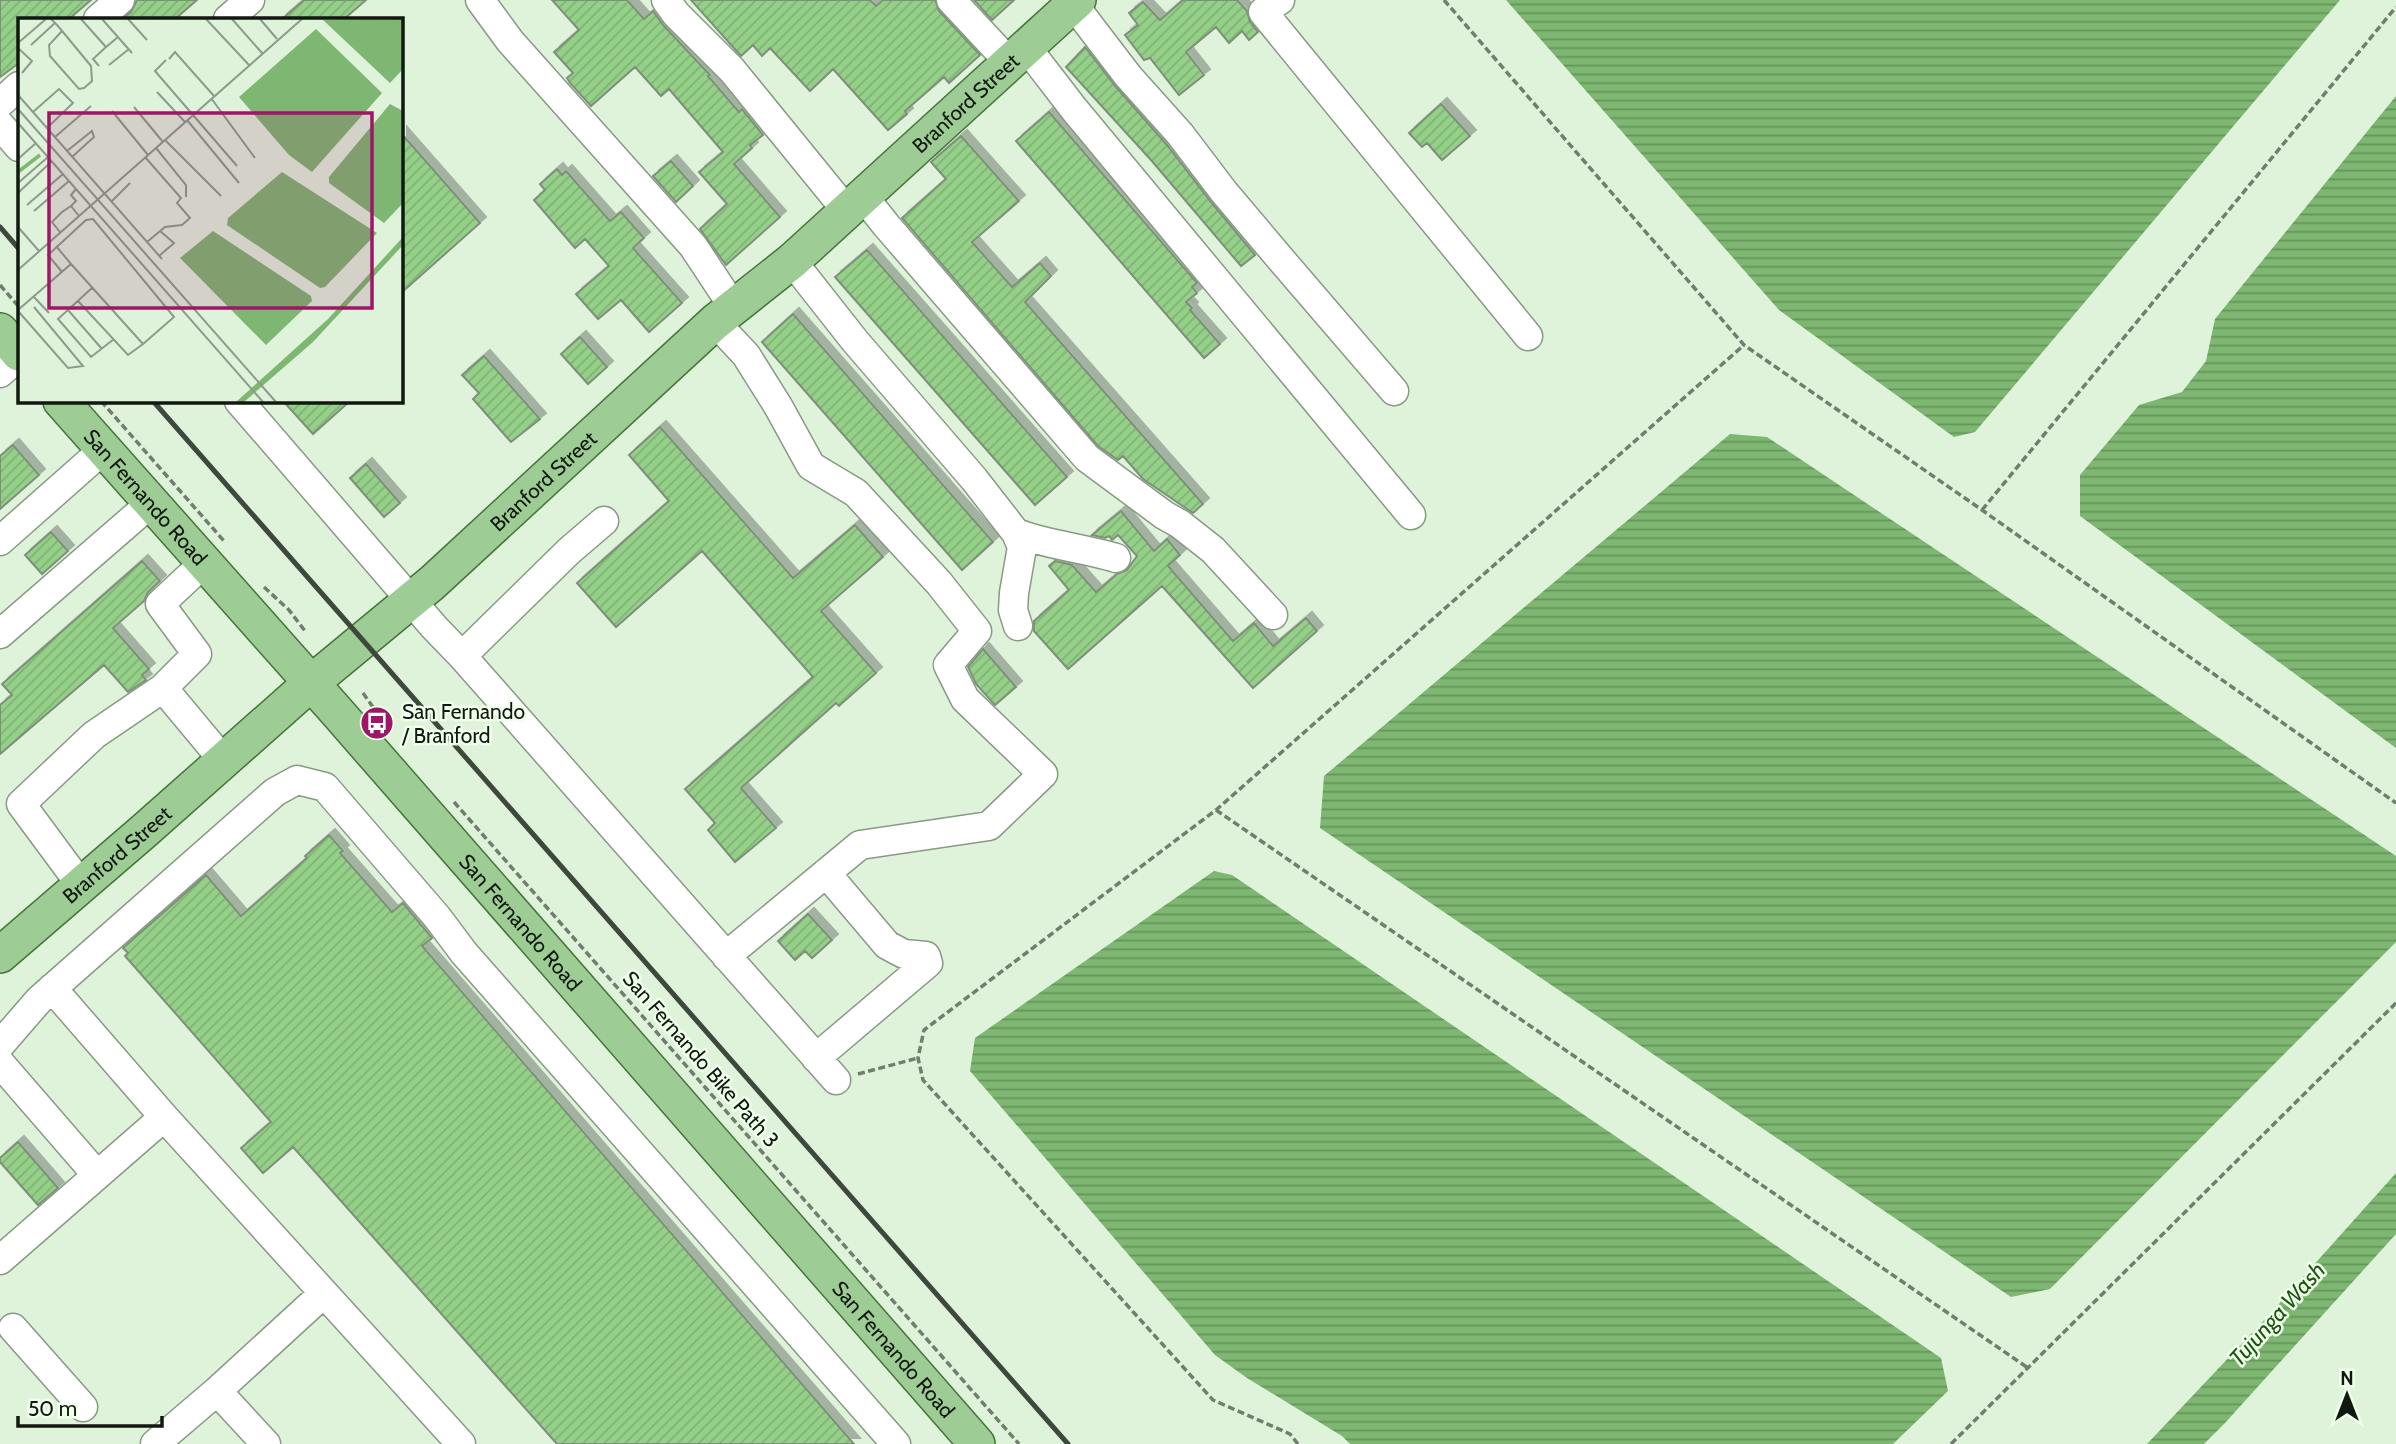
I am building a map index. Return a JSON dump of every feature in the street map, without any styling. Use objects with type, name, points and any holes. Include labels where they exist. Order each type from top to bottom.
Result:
[{"type":"main road","name":"Branford Street","points":[[0,955],[311,683],[432,583],[724,315],[792,261],[1074,1]]},
{"type":"main road","points":[[0,331],[18,353]]},
{"type":"main road","name":"San Fernando Road","points":[[62,402],[151,503],[216,554],[311,683],[977,1444]]},
{"type":"street","points":[[99,18],[120,0]]},
{"type":"street","points":[[229,18],[250,0]]},
{"type":"street","points":[[480,0],[510,41],[694,246],[724,315],[811,466],[856,493],[939,583],[977,631],[948,666],[965,699],[1043,774],[989,826],[860,845],[726,957]]},
{"type":"street","points":[[666,0],[855,203],[886,225],[1087,458],[1164,515],[1181,524],[1213,550],[1273,615]]},
{"type":"street","points":[[951,0],[1018,55],[1074,108],[1411,515]]},
{"type":"street","points":[[1280,0],[1262,12],[1528,336]]},
{"type":"street","points":[[1074,1],[1128,76],[1181,134],[1258,233],[1394,391]]},
{"type":"street","points":[[0,103],[18,87]]},
{"type":"street","points":[[0,125],[18,146]]},
{"type":"street","points":[[792,261],[855,341],[974,479],[1016,533],[1022,547],[1013,610],[1018,626]]},
{"type":"street","points":[[0,373],[18,355]]},
{"type":"street","points":[[240,402],[836,1080]]},
{"type":"street","points":[[0,541],[104,449]]},
{"type":"street","points":[[0,634],[151,503]]},
{"type":"street","points":[[462,656],[604,521]]},
{"type":"street","points":[[1016,533],[1038,541],[1082,548],[1116,558]]},
{"type":"street","points":[[81,885],[21,804],[94,735],[163,688],[197,654],[160,604],[216,554]]},
{"type":"street","points":[[163,688],[223,760]]},
{"type":"street","points":[[0,1045],[52,988],[275,792],[298,780],[325,787],[437,917],[464,953],[896,1444]]},
{"type":"street","points":[[816,1058],[928,963],[926,957],[904,954],[887,945],[826,873]]},
{"type":"street","points":[[52,988],[164,1117],[461,1444]]},
{"type":"street","points":[[0,1063],[97,1175]]},
{"type":"street","points":[[0,1260],[164,1117]]},
{"type":"street","points":[[155,1444],[324,1293]]},
{"type":"street","points":[[13,1328],[83,1407]]},
{"type":"street","points":[[217,1391],[266,1444]]},
{"type":"path","points":[[1444,0],[1744,345],[2396,803]]},
{"type":"path","points":[[1982,510],[2396,7]]},
{"type":"path","points":[[0,285],[18,306]]},
{"type":"path","points":[[1298,1444],[1290,1434],[1213,1400],[922,1080],[918,1058],[924,1030],[1216,810],[1744,345]]},
{"type":"path","points":[[102,402],[216,554]]},
{"type":"path","points":[[263,586],[289,610],[305,631]]},
{"type":"path","points":[[363,693],[383,721]]},
{"type":"path","name":"San Fernando Bike Path 3","points":[[448,794],[1018,1444]]},
{"type":"path","points":[[1216,810],[2028,1367]]},
{"type":"path","points":[[1951,1444],[2396,1003]]},
{"type":"path","points":[[836,1080],[918,1058]]},
{"type":"water","points":[[1506,0],[2340,0],[1975,432],[1954,437],[1779,310]]},
{"type":"water","points":[[2396,96],[2396,748],[2080,516],[2080,475],[2139,405],[2182,392],[2206,361],[2215,319]]},
{"type":"water","points":[[1730,434],[1767,437],[2396,856],[2396,942],[2050,1289],[2011,1297],[1320,828],[1324,776]]},
{"type":"water","points":[[1214,871],[1232,875],[1941,1358],[1948,1391],[1893,1444],[1350,1444],[1342,1436],[1247,1378],[1215,1355],[970,1071],[975,1038]]},
{"type":"water","name":"Tujunga Wash","points":[[2396,1173],[2396,1234],[2225,1423],[2204,1444],[2147,1444],[2269,1315]]},
{"type":"building","points":[[0,0],[91,0],[70,18],[18,18],[18,64],[0,77]]},
{"type":"building","points":[[137,0],[197,0],[176,18],[124,18]]},
{"type":"building","points":[[304,0],[366,0],[345,18],[283,18]]},
{"type":"building","points":[[552,0],[627,0],[644,19],[653,11],[739,112],[742,109],[763,135],[750,145],[752,148],[734,164],[780,217],[726,265],[700,229],[727,204],[699,172],[723,152],[669,89],[661,96],[635,67],[591,106],[570,83],[567,78],[573,73],[554,52],[579,30]]},
{"type":"building","points":[[691,0],[870,0],[876,6],[883,0],[935,0],[939,11],[980,55],[949,83],[944,77],[905,111],[907,114],[888,130],[833,69],[810,91],[770,48],[762,56],[753,45],[741,56]]},
{"type":"building","points":[[974,0],[1014,0],[992,20]]},
{"type":"building","points":[[1183,0],[1237,0],[1247,11],[1250,22],[1258,32],[1249,40],[1242,31],[1229,43],[1216,27],[1186,52],[1204,75],[1179,95],[1150,58],[1144,60],[1125,35],[1138,25],[1129,13],[1143,2],[1160,20]]},
{"type":"building","points":[[1085,47],[1255,255],[1241,266],[1151,160],[1066,67]]},
{"type":"building","points":[[1441,104],[1470,136],[1442,160],[1427,143],[1422,147],[1409,133]]},
{"type":"building","points":[[1049,112],[1197,283],[1192,287],[1197,293],[1186,302],[1220,344],[1204,358],[1016,141]]},
{"type":"building","points":[[402,134],[480,223],[402,292]]},
{"type":"building","points":[[961,136],[1019,201],[972,242],[1012,287],[1040,263],[1051,276],[1025,302],[1203,504],[1193,513],[1143,479],[1123,456],[1118,460],[1098,446],[902,218],[946,179],[931,162]]},
{"type":"building","points":[[671,161],[693,186],[676,202],[653,176]]},
{"type":"building","points":[[557,169],[562,175],[566,171],[610,221],[621,212],[644,238],[633,248],[682,303],[649,332],[621,300],[598,319],[576,294],[609,266],[585,239],[575,248],[534,200],[545,190],[540,184]]},
{"type":"building","points":[[867,250],[1067,477],[1035,505],[835,277]]},
{"type":"building","points":[[793,314],[993,542],[962,570],[762,342]]},
{"type":"building","points":[[580,337],[607,367],[588,384],[561,354]]},
{"type":"building","points":[[484,356],[540,419],[511,442],[473,399],[479,393],[462,375]]},
{"type":"building","points":[[284,402],[349,402],[313,434]]},
{"type":"building","points":[[660,427],[793,578],[855,525],[883,557],[821,611],[876,673],[839,706],[836,703],[741,788],[776,828],[735,862],[708,830],[715,823],[685,789],[813,677],[702,551],[616,627],[577,583],[669,501],[629,455]]},
{"type":"building","points":[[13,445],[39,475],[0,509],[0,456]]},
{"type":"building","points":[[366,464],[400,503],[384,517],[350,478]]},
{"type":"building","points":[[1121,511],[1154,551],[1167,539],[1180,555],[1168,566],[1233,641],[1254,623],[1273,646],[1306,618],[1317,631],[1253,688],[1162,586],[1068,669],[1034,631],[1034,621],[1069,590],[1049,566],[1055,561],[1072,565],[1096,592],[1117,574],[1127,570],[1137,556],[1118,535],[1112,540],[1109,536],[1105,538],[1092,535]]},
{"type":"building","points":[[51,532],[68,551],[42,574],[25,555]]},
{"type":"building","points":[[142,561],[160,581],[148,592],[144,601],[113,628],[149,669],[142,675],[146,680],[128,692],[104,665],[0,754],[0,705],[12,695],[2,684]]},
{"type":"building","points":[[983,649],[1016,687],[995,705],[976,684],[968,667]]},
{"type":"building","points":[[329,835],[343,851],[340,853],[392,912],[403,903],[432,938],[422,946],[854,1444],[557,1444],[293,1147],[263,1173],[241,1148],[271,1122],[125,956],[128,953],[123,948],[206,875],[241,916]]},
{"type":"building","points":[[808,914],[832,940],[812,958],[805,951],[795,960],[778,941]]},
{"type":"building","points":[[18,1142],[58,1188],[38,1205],[0,1162],[0,1158]]},
{"type":"railway","points":[[0,227],[18,248]]},
{"type":"railway","points":[[154,402],[1068,1444]]},
{"type":"place","name":"San Fernando / Branford","points":[[377,723]]}]
